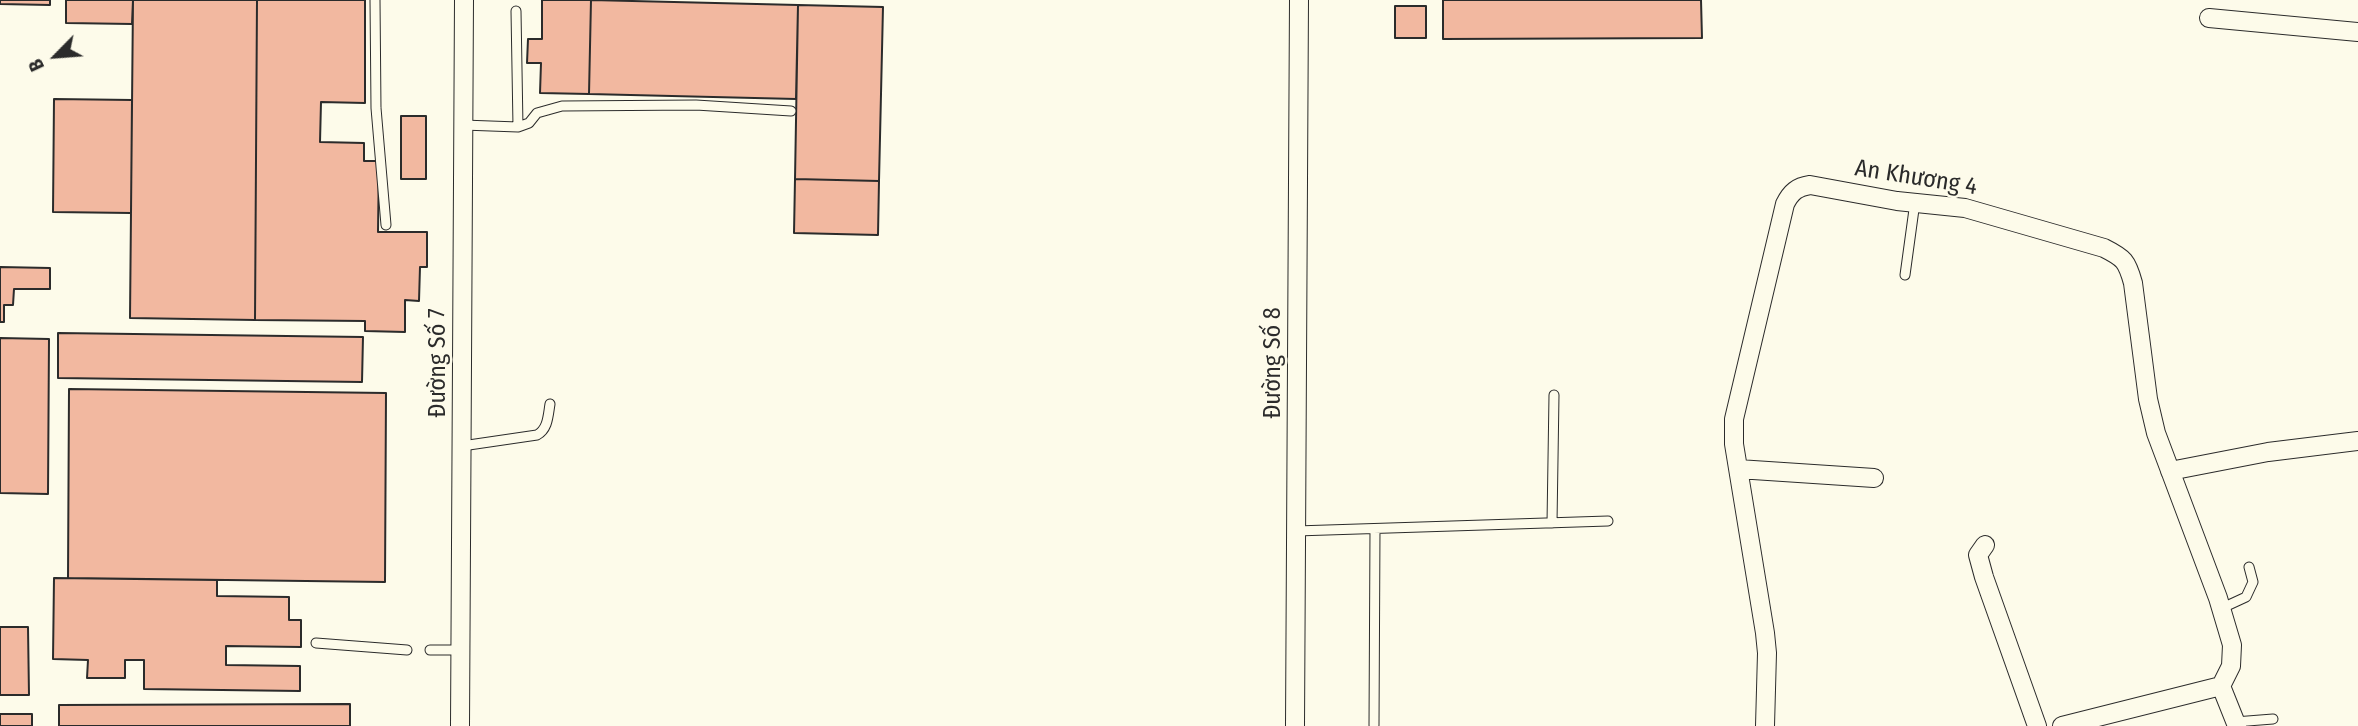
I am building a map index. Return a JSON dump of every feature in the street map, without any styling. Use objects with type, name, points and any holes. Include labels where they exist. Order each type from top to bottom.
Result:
[{"type":"street","name":"Đường Số 7","points":[[460,726],[464,0]]},
{"type":"street","name":"Đường Số 8","points":[[1295,726],[1299,0]]},
{"type":"street","points":[[2209,18],[2358,32]]},
{"type":"street","name":"An Khương 4","points":[[1765,726],[1766,634],[1734,444],[1734,419],[1785,204],[1790,194],[1798,187],[1810,185],[1965,208],[2104,248],[2122,257],[2129,268],[2133,283],[2148,399],[2156,433],[2232,645],[2231,666],[2221,686]]},
{"type":"street","points":[[2170,471],[2268,452],[2358,441]]},
{"type":"street","points":[[1738,469],[1874,478]]},
{"type":"street","points":[[1985,545],[1978,555],[1984,577],[2037,726]]},
{"type":"street","points":[[2062,726],[2221,686],[2236,724]]},
{"type":"lane","points":[[375,0],[376,108],[386,225]]},
{"type":"lane","points":[[516,11],[519,127]]},
{"type":"lane","points":[[463,125],[519,127],[529,122],[537,113],[562,106],[696,105],[791,111]]},
{"type":"lane","points":[[1905,275],[1915,202]]},
{"type":"lane","points":[[1552,523],[1554,396]]},
{"type":"lane","points":[[462,446],[537,435],[546,425],[550,404]]},
{"type":"lane","points":[[1296,531],[1608,521]]},
{"type":"lane","points":[[1374,725],[1376,529]]},
{"type":"lane","points":[[2220,609],[2246,597],[2253,582],[2249,568]]},
{"type":"lane","points":[[316,643],[407,650]]},
{"type":"lane","points":[[430,650],[461,650]]},
{"type":"lane","points":[[2236,724],[2273,719]]},
{"type":"building","points":[[0,0],[50,0],[50,5],[0,4]]},
{"type":"building","points":[[66,0],[133,0],[132,24],[66,23]]},
{"type":"building","points":[[133,0],[257,0],[255,320],[130,318]]},
{"type":"building","points":[[257,0],[365,0],[365,103],[321,102],[320,142],[364,143],[364,161],[379,161],[378,232],[427,232],[427,267],[420,267],[419,301],[405,300],[405,332],[365,331],[365,321],[255,320]]},
{"type":"building","points":[[542,0],[591,0],[589,94],[540,93],[541,63],[527,63],[528,39],[542,39]]},
{"type":"building","points":[[591,0],[798,5],[796,99],[589,94]]},
{"type":"building","points":[[1443,0],[1701,0],[1702,38],[1443,39]]},
{"type":"building","points":[[798,5],[883,7],[879,181],[795,179]]},
{"type":"building","points":[[1395,6],[1426,6],[1426,38],[1395,38]]},
{"type":"building","points":[[54,99],[132,100],[131,213],[53,212]]},
{"type":"building","points":[[401,116],[426,116],[426,179],[401,179]]},
{"type":"building","points":[[795,179],[879,181],[878,235],[794,233]]},
{"type":"building","points":[[0,267],[50,268],[50,289],[14,289],[13,305],[4,305],[4,322],[0,322]]},
{"type":"building","points":[[58,333],[363,337],[362,382],[58,378]]},
{"type":"building","points":[[0,338],[49,339],[48,494],[0,493]]},
{"type":"building","points":[[69,389],[386,393],[385,582],[68,578]]},
{"type":"building","points":[[54,578],[217,580],[217,596],[289,597],[289,620],[301,620],[301,647],[226,646],[226,665],[300,666],[300,691],[144,689],[144,660],[125,660],[125,678],[87,678],[88,660],[53,659]]},
{"type":"building","points":[[0,627],[28,627],[29,695],[0,695]]},
{"type":"building","points":[[350,704],[350,726],[59,726],[59,705]]},
{"type":"building","points":[[0,714],[32,714],[32,726],[0,726]]}]
